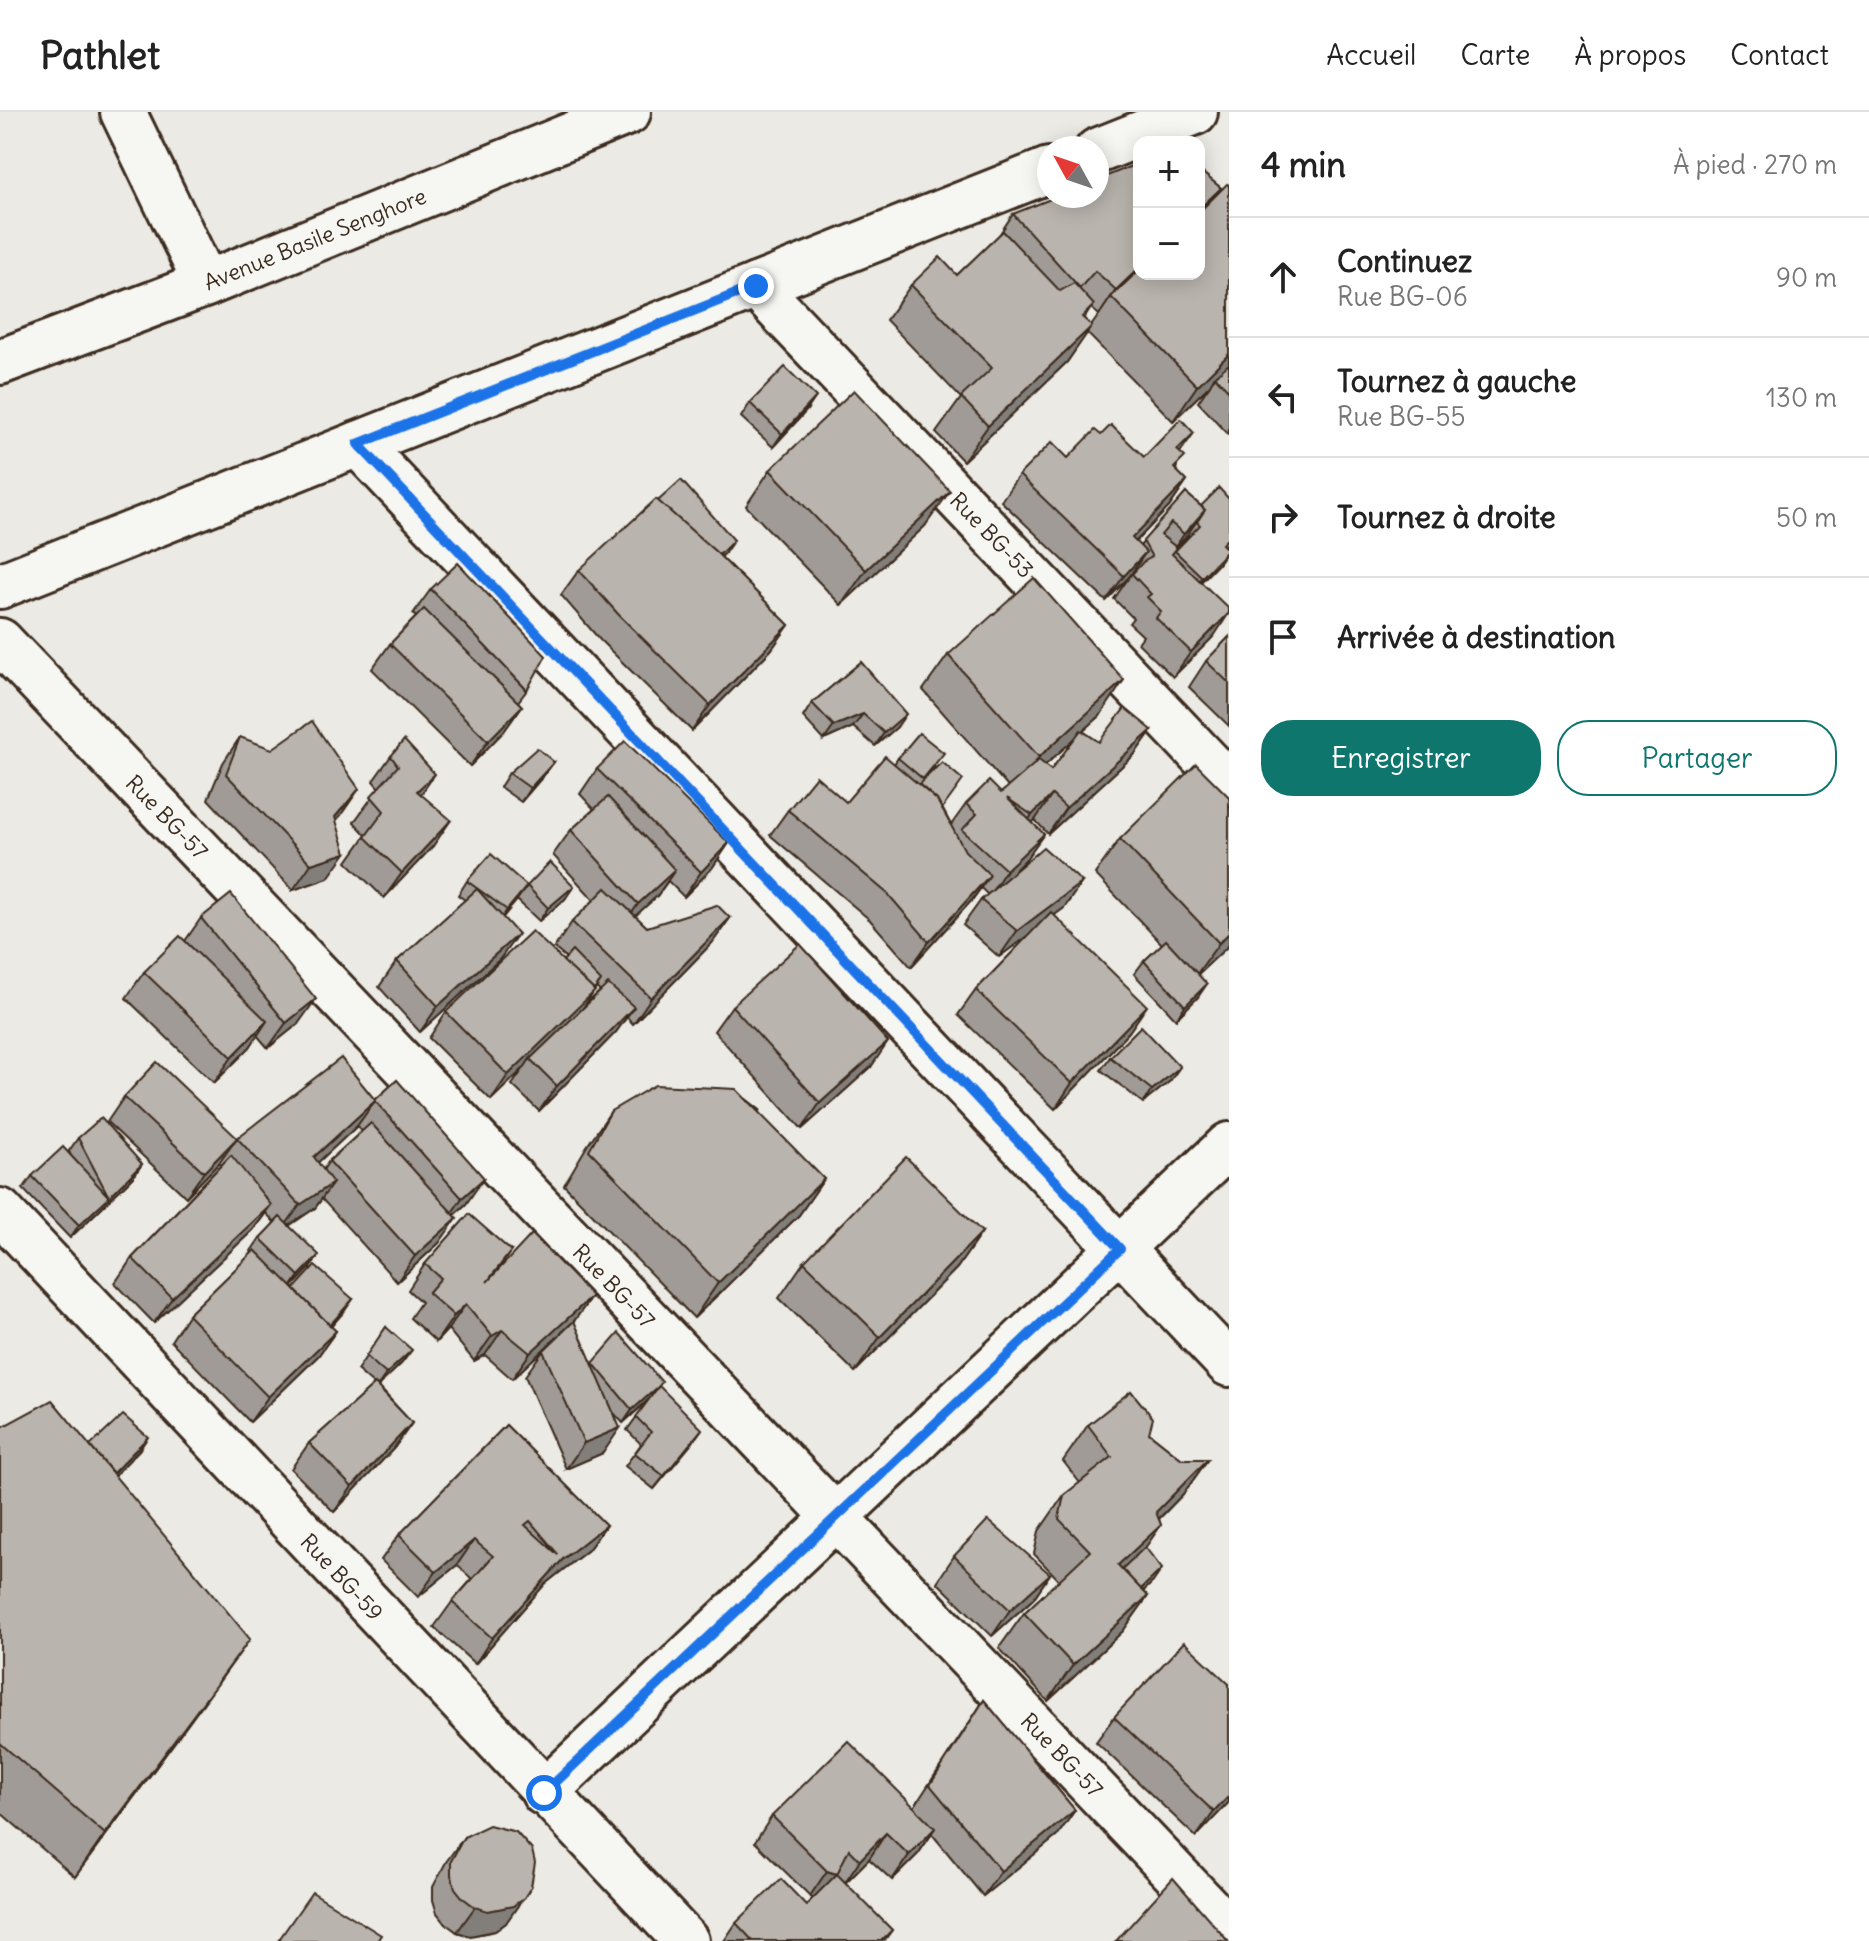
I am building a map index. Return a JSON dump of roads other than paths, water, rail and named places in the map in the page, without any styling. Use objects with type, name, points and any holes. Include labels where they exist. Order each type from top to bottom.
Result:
[{"type":"main road","points":[[123,112],[206,284]]},
{"type":"main road","name":"Avenue Basile Senghore","points":[[0,362],[206,284],[628,112]]},
{"type":"main road","points":[[1109,148],[1161,135],[1195,112]]},
{"type":"main road","points":[[0,586],[1037,175]]},
{"type":"main road","name":"Rue BG-53","points":[[756,286],[1229,784]]},
{"type":"main road","points":[[358,444],[1229,1364]]},
{"type":"main road","name":"Rue BG-57","points":[[0,641],[1229,1930]]},
{"type":"main road","points":[[544,1793],[1229,1145]]},
{"type":"main road","name":"Rue BG-59","points":[[0,1211],[686,1941]]}]
